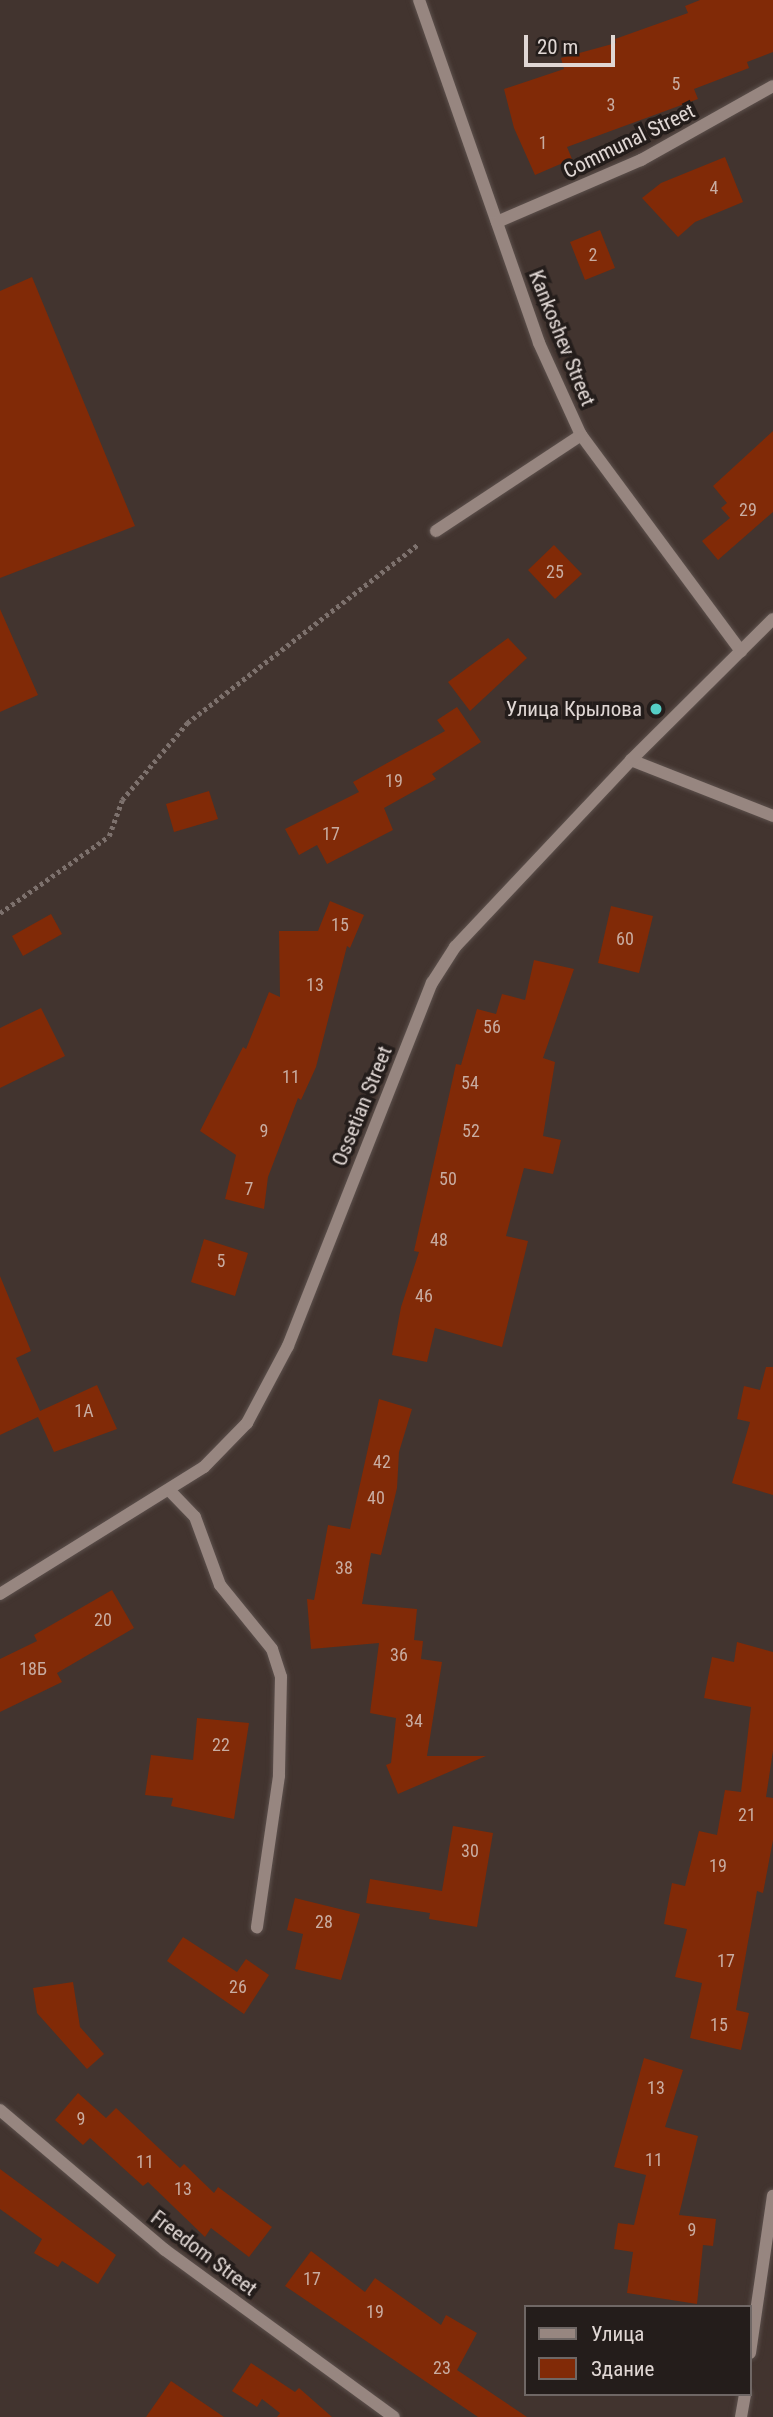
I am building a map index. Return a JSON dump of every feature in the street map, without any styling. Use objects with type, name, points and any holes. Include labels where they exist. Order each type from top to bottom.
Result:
[{"type":"street","name":"Kankoshev Street","points":[[419,0],[539,343],[581,435],[741,651]]},
{"type":"street","name":"Communal Street","points":[[497,222],[641,160],[773,86]]},
{"type":"street","points":[[436,531],[581,435]]},
{"type":"street","name":"Ossetian Street","points":[[0,1594],[169,1490],[230,1444],[247,1423],[288,1346],[432,983],[487,910],[631,760],[773,619]]},
{"type":"street","points":[[631,760],[773,816]]},
{"type":"street","points":[[169,1490],[195,1517],[220,1585],[272,1649],[281,1677],[279,1776],[257,1927]]},
{"type":"street","name":"Freedom Street","points":[[0,2110],[165,2250],[394,2417]]},
{"type":"street","points":[[752,2339],[773,2196]]},
{"type":"street","points":[[741,2417],[744,2396]]},
{"type":"path","points":[[0,913],[109,836],[121,800],[187,723],[436,531]]},
{"type":"building","points":[[700,0],[773,0],[773,52],[747,62],[749,68],[694,89],[698,99],[567,147],[572,159],[535,175],[514,128],[504,89],[564,69],[561,58],[616,43],[615,39],[688,13],[685,6]]},
{"type":"building","points":[[725,157],[743,202],[695,222],[678,237],[642,198],[661,183]]},
{"type":"building","points":[[600,230],[615,268],[585,280],[570,242]]},
{"type":"building","points":[[32,277],[135,526],[0,578],[0,291]]},
{"type":"building","points":[[773,431],[773,512],[718,560],[702,541],[730,518],[721,508],[727,503],[713,486]]},
{"type":"building","points":[[554,545],[582,574],[555,599],[528,570]]},
{"type":"building","points":[[0,609],[38,695],[0,712]]},
{"type":"building","points":[[508,638],[527,658],[470,711],[448,682]]},
{"type":"building","points":[[457,707],[481,742],[432,774],[436,779],[384,808],[393,830],[327,864],[317,845],[299,855],[285,829],[359,792],[353,782],[445,731],[437,720]]},
{"type":"building","points":[[209,791],[218,819],[174,832],[166,804]]},
{"type":"building","points":[[330,901],[364,915],[350,948],[347,946],[316,1067],[301,1100],[298,1098],[268,1177],[264,1209],[225,1199],[236,1155],[200,1131],[243,1047],[246,1049],[269,992],[280,997],[279,931],[318,931]]},
{"type":"building","points":[[611,906],[653,916],[639,973],[598,963]]},
{"type":"building","points":[[51,914],[62,934],[23,956],[12,936]]},
{"type":"building","points":[[534,960],[574,969],[543,1058],[555,1062],[543,1136],[561,1140],[553,1174],[524,1168],[506,1236],[528,1241],[502,1347],[435,1328],[427,1362],[392,1355],[401,1307],[419,1252],[414,1251],[456,1064],[461,1065],[477,1009],[496,1014],[502,994],[525,1000]]},
{"type":"building","points":[[41,1008],[65,1056],[0,1088],[0,1028]]},
{"type":"building","points":[[204,1239],[248,1253],[235,1296],[191,1282]]},
{"type":"building","points":[[0,1276],[31,1351],[16,1358],[40,1411],[97,1385],[117,1429],[54,1452],[38,1417],[0,1435]]},
{"type":"building","points":[[766,1367],[773,1367],[773,1495],[732,1483],[750,1422],[737,1419],[744,1386],[760,1390]]},
{"type":"building","points":[[379,1399],[412,1409],[399,1452],[397,1488],[381,1555],[371,1553],[362,1604],[417,1609],[414,1640],[423,1641],[421,1659],[442,1662],[427,1756],[486,1756],[398,1794],[386,1765],[391,1763],[396,1718],[370,1713],[379,1643],[311,1649],[307,1599],[314,1600],[328,1525],[350,1529]]},
{"type":"building","points":[[112,1590],[134,1628],[57,1673],[62,1682],[0,1712],[0,1659],[37,1641],[34,1635]]},
{"type":"building","points":[[737,1642],[773,1652],[773,1751],[766,1797],[773,1798],[773,1840],[763,1893],[757,1891],[736,2010],[749,2013],[741,2050],[690,2038],[702,1983],[675,1977],[687,1929],[664,1924],[672,1883],[685,1886],[699,1831],[717,1835],[725,1790],[741,1792],[751,1707],[704,1698],[712,1657],[734,1662]]},
{"type":"building","points":[[197,1718],[249,1723],[234,1819],[171,1806],[173,1798],[145,1795],[151,1755],[193,1760]]},
{"type":"building","points":[[453,1826],[493,1833],[477,1927],[429,1919],[430,1913],[366,1903],[370,1879],[442,1891]]},
{"type":"building","points":[[295,1898],[360,1914],[341,1980],[295,1969],[303,1934],[287,1930]]},
{"type":"building","points":[[183,1937],[237,1972],[246,1959],[269,1975],[244,2014],[167,1961]]},
{"type":"building","points":[[73,1982],[80,2027],[104,2054],[87,2069],[37,2013],[33,1988]]},
{"type":"building","points":[[644,2058],[683,2070],[665,2127],[698,2136],[679,2215],[716,2219],[713,2246],[703,2245],[697,2304],[627,2293],[633,2252],[614,2249],[618,2223],[634,2225],[646,2175],[614,2167]]},
{"type":"building","points":[[78,2093],[106,2118],[116,2108],[180,2168],[184,2164],[214,2193],[218,2187],[272,2227],[249,2257],[211,2228],[205,2237],[148,2182],[143,2186],[90,2138],[83,2145],[55,2120]]},
{"type":"building","points":[[0,2169],[116,2255],[98,2284],[62,2261],[58,2267],[34,2253],[42,2239],[0,2209]]},
{"type":"building","points":[[311,2251],[365,2292],[375,2278],[441,2325],[446,2315],[477,2333],[457,2370],[527,2417],[478,2417],[285,2286]]},
{"type":"building","points":[[251,2363],[295,2392],[299,2388],[332,2417],[277,2417],[280,2413],[262,2399],[257,2407],[232,2391]]},
{"type":"building","points":[[171,2381],[224,2417],[146,2417]]},
{"type":"place","name":"Улица Крылова","points":[[656,709]]}]
